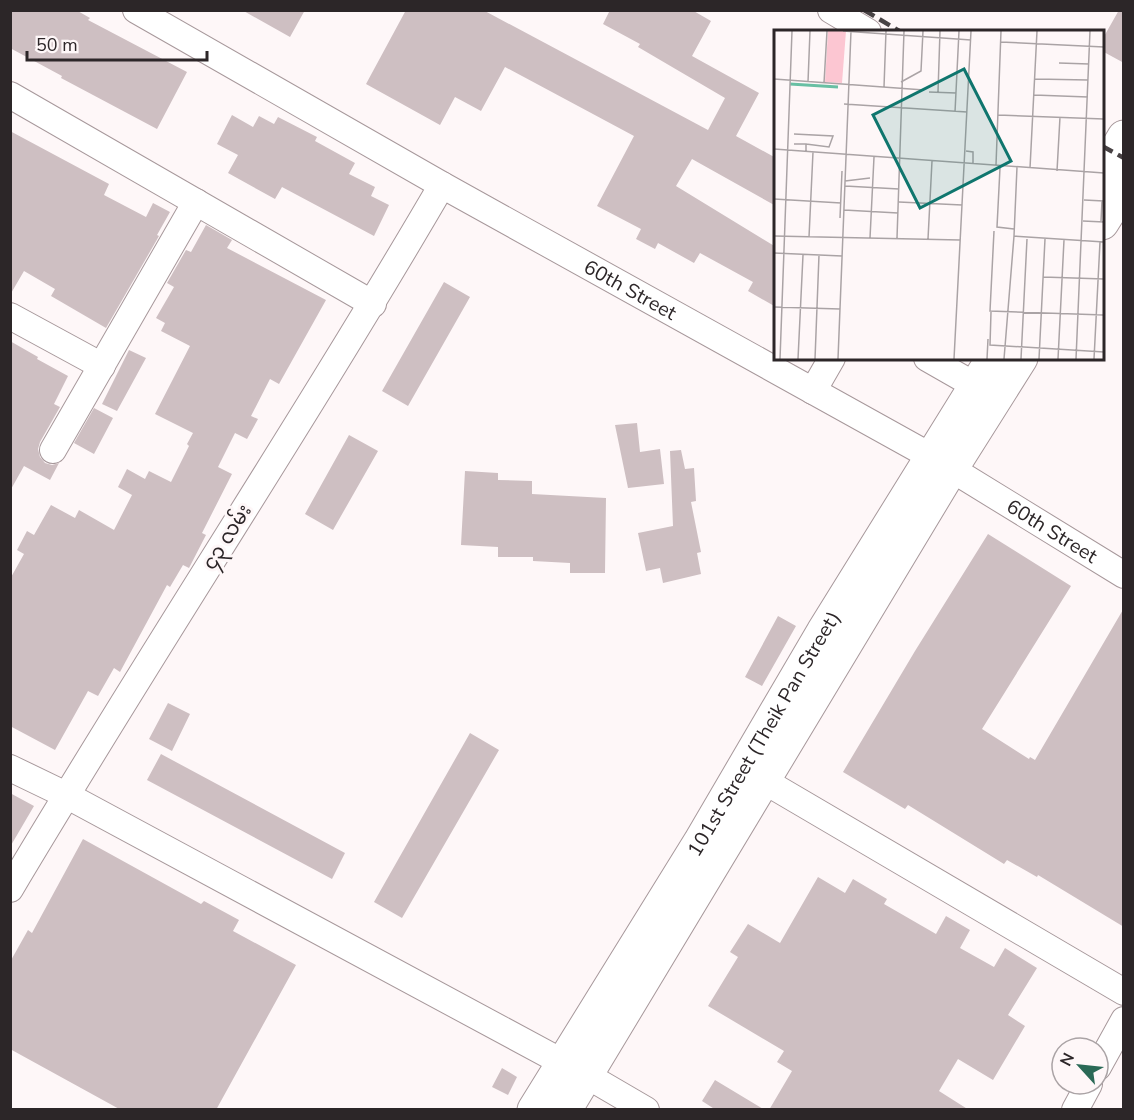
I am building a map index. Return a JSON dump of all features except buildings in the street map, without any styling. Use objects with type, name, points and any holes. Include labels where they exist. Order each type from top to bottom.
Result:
[{"type":"main road","points":[[1104,209],[1109,175],[1124,137]]},
{"type":"main road","name":"101st Street (Theik Pan Street)","points":[[942,463],[976,386],[992,360]]},
{"type":"main road","name":"101st Street (Theik Pan Street)","points":[[534,1110],[574,1069],[700,842],[754,775],[824,632],[942,463],[1019,360]]},
{"type":"main road","name":"101st Street (Theik Pan Street)","points":[[565,1110],[574,1069]]},
{"type":"street","name":"60th Street","points":[[136,10],[442,185],[942,463],[1124,575]]},
{"type":"street","points":[[831,10],[865,30]]},
{"type":"street","points":[[10,95],[373,304]]},
{"type":"street","name":"၄၃ လမ်း","points":[[10,889],[66,795],[373,304],[442,185]]},
{"type":"street","points":[[53,450],[196,202]]},
{"type":"street","points":[[10,316],[102,366]]},
{"type":"street","points":[[813,391],[831,360]]},
{"type":"street","points":[[930,360],[976,386]]},
{"type":"street","points":[[10,768],[66,795],[646,1110]]},
{"type":"street","points":[[754,775],[1124,992]]},
{"type":"street","points":[[1110,1045],[1124,1020]]},
{"type":"street","points":[[1075,1110],[1083,1096]]},
{"type":"railway","points":[[864,10],[898,30]]},
{"type":"railway","points":[[1104,147],[1124,158]]}]
